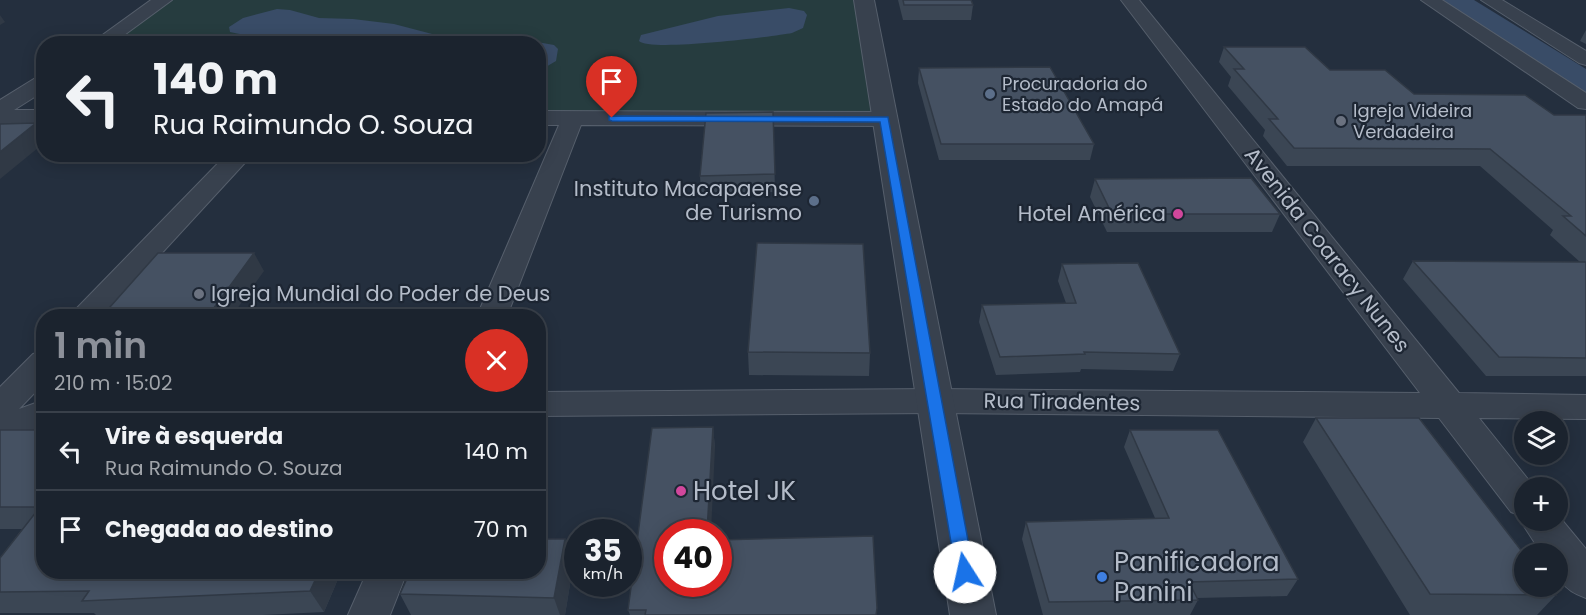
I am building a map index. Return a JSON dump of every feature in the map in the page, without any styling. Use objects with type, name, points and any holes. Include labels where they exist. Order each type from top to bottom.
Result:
[{"type":"street","points":[[111,36],[163,0]]},
{"type":"street","points":[[864,0],[973,615]]},
{"type":"street","name":"Avenida Coaracy Nunes","points":[[1131,0],[1514,488]]},
{"type":"street","points":[[1430,0],[1586,103]]},
{"type":"street","points":[[1490,0],[1586,59]]},
{"type":"street","points":[[0,110],[36,86]]},
{"type":"street","points":[[0,117],[36,117]]},
{"type":"street","points":[[546,118],[885,119]]},
{"type":"street","points":[[495,309],[573,118]]},
{"type":"street","points":[[94,309],[233,162]]},
{"type":"street","points":[[0,415],[36,372]]},
{"type":"street","name":"Rua Tiradentes","points":[[546,404],[935,401],[1586,407]]},
{"type":"street","points":[[0,415],[36,408]]},
{"type":"street","points":[[0,415],[36,413]]},
{"type":"street","points":[[1548,531],[1586,580]]},
{"type":"street","points":[[369,615],[384,579]]},
{"type":"green space","points":[[163,0],[864,0],[885,119],[546,118],[546,36],[111,36]]},
{"type":"water","points":[[1437,0],[1474,0],[1586,69],[1586,95]]},
{"type":"water","points":[[789,8],[804,11],[807,15],[803,28],[792,33],[686,44],[648,44],[639,41],[641,35],[718,16]]},
{"type":"water","points":[[277,9],[290,10],[319,18],[394,24],[440,36],[249,36],[230,32],[229,27],[243,18]]},
{"type":"water","points":[[546,44],[554,45],[558,49],[556,61],[546,67]]},
{"type":"building","points":[[903,0],[971,0],[973,5],[904,5]]},
{"type":"building","points":[[1224,47],[1305,47],[1330,70],[1385,70],[1414,94],[1525,95],[1554,115],[1586,115],[1586,236],[1563,216],[1571,216],[1490,149],[1294,148],[1269,119],[1278,119],[1234,69],[1244,69]]},
{"type":"building","points":[[1050,67],[1094,144],[941,144],[919,68]]},
{"type":"building","points":[[773,112],[775,174],[700,176],[706,113]]},
{"type":"building","points":[[36,123],[0,152],[0,124]]},
{"type":"building","points":[[1251,178],[1280,214],[1112,214],[1095,179]]},
{"type":"building","points":[[757,243],[863,244],[870,353],[748,352]]},
{"type":"building","points":[[158,253],[254,253],[213,309],[108,309]]},
{"type":"building","points":[[1413,261],[1586,262],[1586,358],[1499,357]]},
{"type":"building","points":[[1138,263],[1180,354],[1084,352],[1085,354],[1000,357],[982,305],[1076,303],[1062,264]]},
{"type":"building","points":[[1316,418],[1419,418],[1516,543],[1514,595],[1430,594]]},
{"type":"building","points":[[713,427],[708,519],[654,519],[654,597],[732,597],[732,540],[873,536],[876,615],[645,615],[646,610],[628,610],[630,597],[642,597],[642,519],[640,519],[652,428]]},
{"type":"building","points":[[0,430],[36,430],[36,507],[0,507]]},
{"type":"building","points":[[1130,430],[1218,430],[1298,579],[1189,582],[1198,600],[1049,602],[1026,522],[1169,518]]},
{"type":"building","points":[[36,512],[36,579],[316,579],[310,591],[82,601],[89,591],[0,592],[0,558]]},
{"type":"building","points":[[546,539],[564,539],[554,598],[400,594],[407,579],[546,579]]},
{"type":"place","name":"Procuradoria do Estado do Amapá","points":[[990,94]]},
{"type":"place","name":"Igreja Videira Verdadeira","points":[[1341,121]]},
{"type":"place","name":"Instituto Macapaense de Turismo","points":[[814,201]]},
{"type":"place","name":"Hotel América","points":[[1178,214]]},
{"type":"place","name":"Igreja Mundial do Poder de Deus","points":[[199,294]]},
{"type":"place","name":"Hotel JK","points":[[681,491]]},
{"type":"place","name":"Panificadora Panini","points":[[1102,577]]},
{"type":"route","points":[[612,118],[885,119],[965,572]]}]
